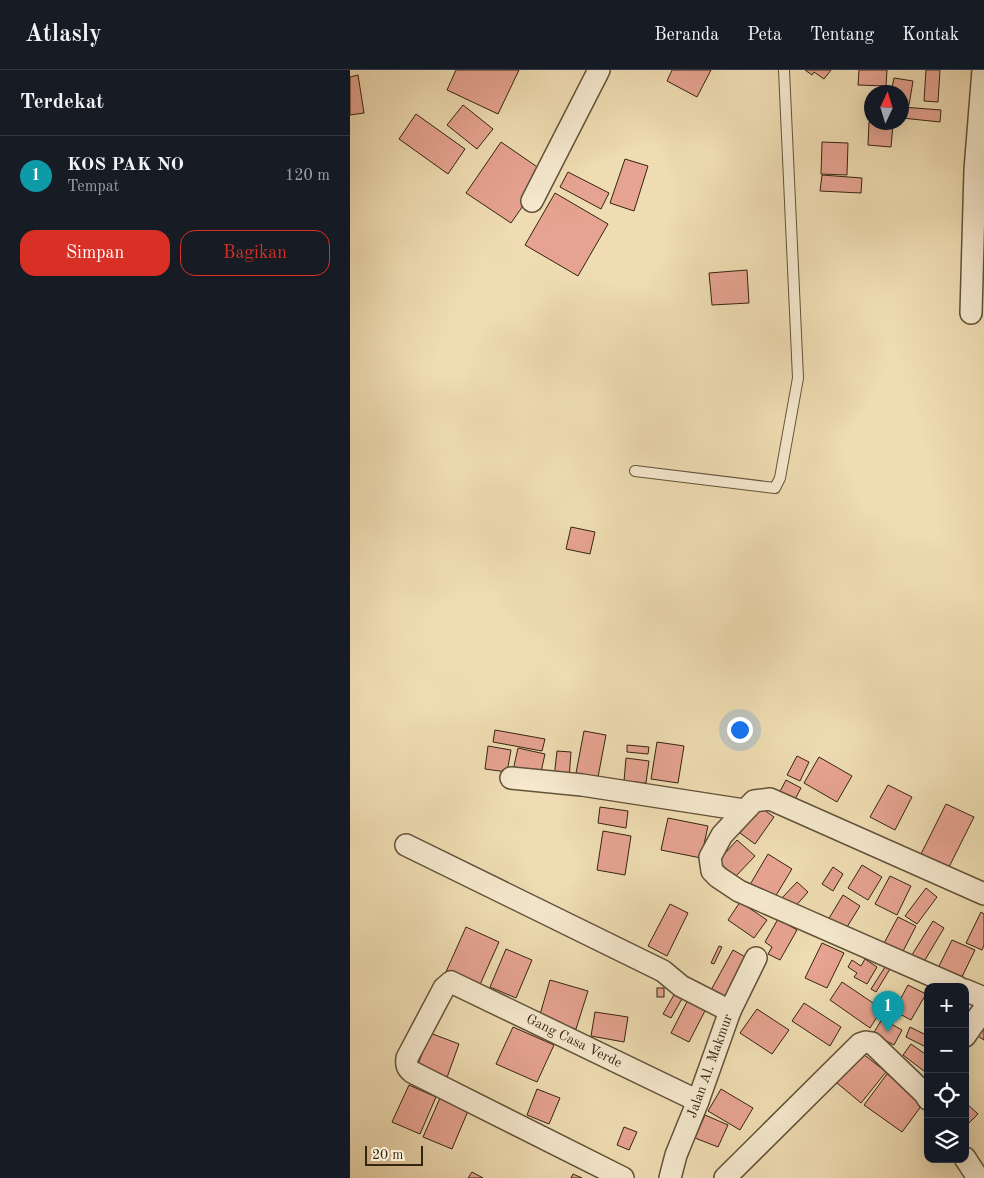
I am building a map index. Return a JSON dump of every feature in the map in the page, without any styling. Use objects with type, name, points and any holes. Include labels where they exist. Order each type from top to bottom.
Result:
[{"type":"street","points":[[532,201],[599,70]]},
{"type":"street","points":[[971,313],[980,171],[983,70]]},
{"type":"street","points":[[511,778],[582,786],[744,810]]},
{"type":"street","points":[[949,983],[739,891],[718,878],[712,871],[710,857],[722,835],[744,810],[754,801],[770,799],[984,894]]},
{"type":"street","points":[[406,845],[663,971],[682,986],[730,1011]]},
{"type":"street","name":"Jalan Al. Makmur","points":[[670,1178],[676,1155],[698,1101],[730,1011],[756,958]]},
{"type":"street","name":"Gang Casa Verde","points":[[622,1178],[421,1077],[408,1068],[406,1064],[407,1058],[444,988],[451,982],[698,1101]]},
{"type":"street","points":[[969,992],[984,998]]},
{"type":"street","points":[[969,1030],[984,1009]]},
{"type":"street","points":[[725,1178],[860,1044],[872,1043],[924,1091]]},
{"type":"street","points":[[968,1163],[978,1178]]},
{"type":"lane","points":[[635,471],[775,488],[780,478],[798,378],[784,70]]},
{"type":"building","points":[[456,70],[519,70],[498,114],[447,90]]},
{"type":"building","points":[[672,70],[711,70],[697,97],[667,81]]},
{"type":"building","points":[[805,70],[831,70],[824,79],[814,72],[812,75]]},
{"type":"building","points":[[859,70],[887,70],[886,85],[858,85]]},
{"type":"building","points":[[926,70],[940,70],[938,102],[924,101]]},
{"type":"building","points":[[358,75],[364,113],[350,115],[350,77]]},
{"type":"building","points":[[894,78],[913,81],[909,105],[909,85],[892,85]]},
{"type":"building","points":[[463,105],[493,129],[477,149],[447,125]]},
{"type":"building","points":[[909,108],[941,110],[940,122],[909,119]]},
{"type":"building","points":[[416,114],[465,149],[448,174],[399,139]]},
{"type":"building","points":[[869,130],[892,130],[891,147],[868,145]]},
{"type":"building","points":[[501,142],[546,173],[511,223],[466,193]]},
{"type":"building","points":[[822,142],[848,143],[847,175],[821,174]]},
{"type":"building","points":[[625,159],[648,166],[634,211],[610,203]]},
{"type":"building","points":[[568,172],[609,193],[601,209],[560,187]]},
{"type":"building","points":[[822,175],[862,178],[861,193],[820,191]]},
{"type":"building","points":[[555,193],[608,224],[578,276],[525,245]]},
{"type":"building","points":[[747,270],[749,303],[712,305],[709,273]]},
{"type":"building","points":[[571,527],[595,532],[590,554],[566,549]]},
{"type":"building","points":[[495,730],[545,739],[542,751],[493,742]]},
{"type":"building","points":[[584,731],[606,735],[598,777],[576,773]]},
{"type":"building","points":[[657,742],[684,746],[678,783],[651,779]]},
{"type":"building","points":[[627,745],[649,747],[648,754],[627,752]]},
{"type":"building","points":[[488,746],[511,750],[507,772],[485,769]]},
{"type":"building","points":[[518,748],[545,754],[539,781],[512,775]]},
{"type":"building","points":[[557,751],[571,752],[569,779],[554,778]]},
{"type":"building","points":[[797,756],[809,762],[800,781],[787,775]]},
{"type":"building","points":[[819,757],[852,776],[837,802],[804,783]]},
{"type":"building","points":[[626,758],[649,761],[646,783],[624,781]]},
{"type":"building","points":[[786,780],[801,788],[792,805],[777,797]]},
{"type":"building","points":[[888,785],[912,797],[895,830],[870,817]]},
{"type":"building","points":[[946,804],[974,817],[949,867],[921,854]]},
{"type":"building","points":[[600,807],[628,811],[626,828],[598,823]]},
{"type":"building","points":[[760,807],[774,817],[755,844],[740,833]]},
{"type":"building","points":[[668,818],[708,826],[701,858],[661,850]]},
{"type":"building","points":[[603,831],[631,836],[625,875],[597,870]]},
{"type":"building","points":[[737,840],[755,856],[735,877],[718,861]]},
{"type":"building","points":[[768,854],[792,869],[772,902],[748,888]]},
{"type":"building","points":[[862,865],[882,877],[868,900],[848,888]]},
{"type":"building","points":[[833,867],[843,874],[833,891],[822,884]]},
{"type":"building","points":[[890,876],[911,886],[897,915],[875,904]]},
{"type":"building","points":[[797,882],[808,892],[793,909],[781,899]]},
{"type":"building","points":[[926,888],[937,897],[917,924],[905,916]]},
{"type":"building","points":[[843,895],[860,906],[842,935],[825,925]]},
{"type":"building","points":[[740,902],[767,920],[754,938],[728,920]]},
{"type":"building","points":[[670,904],[688,913],[667,956],[648,946]]},
{"type":"building","points":[[981,912],[984,914],[984,945],[982,950],[966,943]]},
{"type":"building","points":[[898,917],[916,926],[900,957],[882,947]]},
{"type":"building","points":[[778,919],[797,930],[780,960],[768,954],[772,947],[765,942]]},
{"type":"building","points":[[933,921],[944,928],[922,965],[910,958]]},
{"type":"building","points":[[466,927],[499,942],[478,989],[445,974]]},
{"type":"building","points":[[952,940],[975,950],[959,983],[936,972]]},
{"type":"building","points":[[822,943],[844,953],[827,988],[805,978]]},
{"type":"building","points":[[719,946],[722,947],[714,964],[711,963]]},
{"type":"building","points":[[506,949],[532,960],[516,998],[490,987]]},
{"type":"building","points":[[733,950],[749,959],[726,998],[711,990]]},
{"type":"building","points":[[865,959],[877,967],[867,984],[854,977],[857,973],[848,967],[852,960],[861,966]]},
{"type":"building","points":[[885,967],[890,969],[876,992],[871,989]]},
{"type":"building","points":[[550,980],[588,991],[576,1029],[539,1018]]},
{"type":"building","points":[[842,982],[882,1009],[870,1028],[830,1000]]},
{"type":"building","points":[[908,985],[924,993],[924,997],[911,1020],[894,1011]]},
{"type":"building","points":[[657,988],[664,988],[664,997],[657,997]]},
{"type":"building","points":[[675,993],[683,997],[671,1018],[663,1014]]},
{"type":"building","points":[[691,994],[709,1003],[689,1042],[671,1033]]},
{"type":"building","points":[[804,1003],[841,1027],[830,1046],[792,1021]]},
{"type":"building","points":[[757,1009],[789,1030],[772,1054],[740,1033]]},
{"type":"building","points":[[595,1012],[628,1017],[624,1042],[591,1036]]},
{"type":"building","points":[[882,1019],[902,1030],[894,1045],[873,1034]]},
{"type":"building","points":[[984,1024],[984,1040],[976,1035]]},
{"type":"building","points":[[513,1027],[554,1045],[537,1082],[496,1064]]},
{"type":"building","points":[[910,1027],[924,1034],[924,1046],[906,1037]]},
{"type":"building","points":[[430,1033],[459,1044],[445,1083],[415,1072]]},
{"type":"building","points":[[911,1044],[924,1053],[924,1071],[903,1055]]},
{"type":"building","points":[[862,1053],[886,1072],[861,1103],[837,1083]]},
{"type":"building","points":[[887,1074],[924,1100],[902,1132],[864,1105]]},
{"type":"building","points":[[409,1085],[436,1097],[420,1134],[392,1122]]},
{"type":"building","points":[[537,1089],[560,1098],[549,1124],[527,1115]]},
{"type":"building","points":[[721,1089],[753,1108],[740,1130],[708,1111]]},
{"type":"building","points":[[440,1098],[468,1111],[452,1149],[423,1137]]},
{"type":"building","points":[[969,1106],[978,1114],[969,1123]]},
{"type":"building","points":[[705,1115],[728,1125],[718,1147],[695,1138]]},
{"type":"building","points":[[624,1127],[637,1132],[629,1150],[617,1145]]},
{"type":"building","points":[[472,1172],[483,1178],[468,1178]]},
{"type":"building","points":[[573,1174],[582,1178],[571,1178]]},
{"type":"place","name":"KOS PAK NO","points":[[888,1032]]}]
